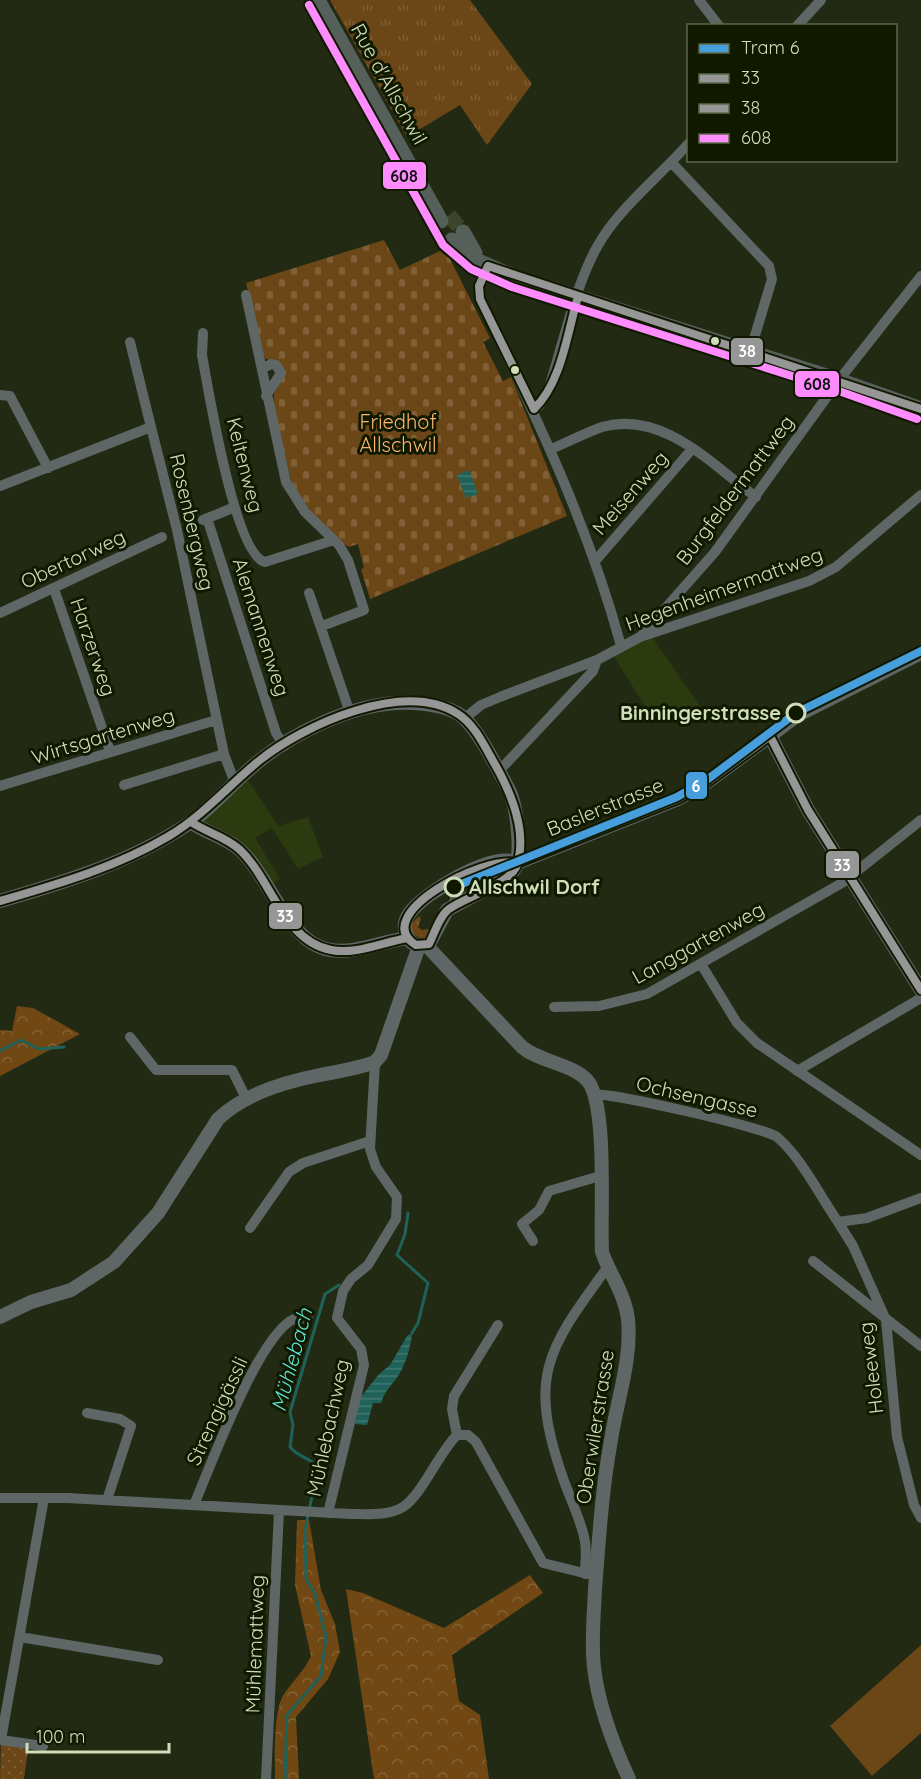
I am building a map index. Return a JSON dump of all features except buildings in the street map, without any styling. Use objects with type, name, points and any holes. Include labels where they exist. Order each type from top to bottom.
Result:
[{"type":"main road","name":"Rue d'Allschwil","points":[[318,0],[442,216]]},
{"type":"main road","points":[[458,236],[467,254],[488,266],[839,380],[921,409]]},
{"type":"street","points":[[699,0],[717,24]]},
{"type":"street","points":[[799,24],[821,0]]},
{"type":"street","points":[[534,409],[539,406],[548,391],[578,297],[598,245],[622,215],[687,145]]},
{"type":"street","points":[[672,163],[769,266],[772,279],[750,352]]},
{"type":"street","points":[[488,266],[478,293],[551,449],[596,561],[621,646]]},
{"type":"street","name":"Burgfeldermattweg","points":[[640,637],[715,552],[839,380],[921,276]]},
{"type":"street","points":[[246,295],[286,482],[305,513],[334,540],[348,561],[364,610],[322,626]]},
{"type":"street","name":"Keltenweg","points":[[203,333],[202,355],[232,501],[254,556],[265,562],[334,540]]},
{"type":"street","name":"Rosenbergweg","points":[[130,342],[177,530],[224,754],[235,783]]},
{"type":"street","points":[[262,369],[271,364],[276,365],[280,373],[266,396]]},
{"type":"street","points":[[0,395],[10,396],[48,468]]},
{"type":"street","points":[[551,449],[602,428],[626,424],[658,429],[692,449],[756,498]]},
{"type":"street","points":[[0,486],[151,427]]},
{"type":"street","name":"Meisenweg","points":[[596,561],[692,449]]},
{"type":"street","name":"Hegenheimermattweg","points":[[465,718],[481,705],[597,660],[640,637],[809,581],[836,567],[921,495]]},
{"type":"street","name":"Alemannenweg","points":[[230,509],[205,519],[276,733],[284,746]]},
{"type":"street","name":"Obertorweg","points":[[0,613],[162,537]]},
{"type":"street","name":"Harzerweg","points":[[54,589],[110,751]]},
{"type":"street","points":[[309,593],[349,710]]},
{"type":"street","name":"Baslerstrasse","points":[[517,863],[678,799],[709,781],[798,715],[921,653]]},
{"type":"street","points":[[499,771],[593,672],[597,660]]},
{"type":"street","points":[[0,901],[103,868],[191,822],[235,783],[284,746],[349,710],[404,702],[444,708],[465,718],[513,797],[516,808],[517,863],[506,879],[447,910],[435,936],[418,943],[329,950],[313,944],[292,924],[256,867],[238,848],[191,822]]},
{"type":"street","name":"Wirtsgartenweg","points":[[0,786],[216,720]]},
{"type":"street","points":[[770,736],[808,810],[920,988],[797,1071]]},
{"type":"street","points":[[124,785],[224,754]]},
{"type":"street","name":"Langgartenweg","points":[[554,1007],[599,1006],[647,994],[850,878],[921,820]]},
{"type":"street","points":[[517,863],[507,859],[491,863],[469,871],[441,887],[409,912],[404,928],[522,1047],[532,1055],[575,1072],[586,1080],[596,1095]]},
{"type":"street","points":[[0,1317],[31,1302],[70,1290],[114,1262],[158,1213],[218,1119],[228,1109],[246,1098],[317,1075],[375,1062],[381,1055],[418,943]]},
{"type":"street","points":[[701,964],[742,1028],[777,1059],[921,1155]]},
{"type":"street","points":[[130,1036],[156,1070],[232,1070],[246,1098]]},
{"type":"street","name":"Mühlebachweg","points":[[328,1513],[364,1365],[361,1349],[337,1318],[343,1291],[351,1279],[368,1265],[396,1219],[397,1197],[376,1167],[369,1141],[375,1062]]},
{"type":"street","name":"Oberwilerstrasse","points":[[596,1095],[599,1106],[602,1252],[607,1268],[622,1291],[628,1319],[628,1359],[619,1392],[591,1575],[594,1666],[602,1706],[629,1779]]},
{"type":"street","name":"Ochsengasse","points":[[596,1095],[750,1126],[775,1135],[788,1148],[838,1222]]},
{"type":"street","points":[[250,1228],[289,1172],[303,1163],[369,1141]]},
{"type":"street","points":[[533,1241],[522,1224],[539,1210],[549,1191],[600,1176]]},
{"type":"street","points":[[838,1222],[867,1218],[921,1198]]},
{"type":"street","name":"Holeeweg","points":[[838,1222],[853,1246],[886,1320],[897,1437],[915,1505],[921,1518]]},
{"type":"street","points":[[813,1261],[921,1346]]},
{"type":"street","points":[[0,1498],[107,1500],[328,1513],[385,1513],[402,1507],[415,1496],[447,1445],[457,1435],[468,1435],[476,1442],[543,1563],[591,1575],[585,1543],[551,1443],[545,1408],[546,1378],[549,1359],[564,1327],[607,1268]]},
{"type":"street","name":"Strengigässli","points":[[194,1505],[252,1370],[284,1328],[295,1319],[308,1318]]},
{"type":"street","points":[[457,1435],[452,1409],[454,1396],[498,1325]]},
{"type":"street","points":[[87,1413],[120,1419],[131,1426],[107,1500]]},
{"type":"street","points":[[43,1746],[1,1740],[44,1498]]},
{"type":"street","name":"Mühlemattweg","points":[[266,1779],[282,1511]]},
{"type":"street","points":[[20,1637],[158,1660]]},
{"type":"shaded area","points":[[650,634],[704,712],[680,726],[668,710],[653,719],[611,652]]},
{"type":"shaded area","points":[[244,774],[278,826],[308,817],[323,857],[298,869],[272,828],[255,838],[280,879],[269,886],[256,867],[197,826]]},
{"type":"green space","points":[[330,0],[470,0],[532,84],[487,145],[460,105],[407,137]]},
{"type":"green space","name":"Friedhof Allschwil","points":[[384,240],[400,270],[440,251],[450,259],[490,338],[483,342],[503,381],[511,377],[567,516],[370,599],[361,569],[364,568],[358,544],[349,547],[344,544],[316,518],[292,485],[274,406],[274,394],[283,377],[277,362],[266,359],[263,355],[246,283]]},
{"type":"green space","points":[[419,916],[421,919],[418,927],[422,930],[428,929],[431,933],[422,939],[412,934],[411,924]]},
{"type":"green space","points":[[17,1006],[33,1008],[80,1034],[0,1076],[0,1030],[12,1031]]},
{"type":"green space","points":[[297,1520],[309,1520],[321,1590],[335,1624],[340,1652],[328,1679],[296,1717],[299,1779],[275,1779],[275,1735],[280,1701],[311,1656],[295,1585]]},
{"type":"green space","points":[[530,1575],[543,1593],[452,1655],[459,1701],[480,1715],[489,1779],[374,1779],[346,1589],[363,1593],[444,1628]]},
{"type":"green space","points":[[921,1645],[921,1733],[872,1776],[830,1726]]},
{"type":"green space","points":[[1,1740],[29,1743],[24,1779],[0,1779]]},
{"type":"water","points":[[469,470],[478,494],[466,498],[457,475]]},
{"type":"water","points":[[412,1333],[402,1369],[381,1403],[373,1403],[367,1425],[355,1424],[360,1398],[379,1374],[390,1365],[407,1336]]},
{"type":"waterway","points":[[0,1051],[21,1040],[39,1049],[64,1047]]},
{"type":"waterway","points":[[408,1213],[405,1234],[397,1255],[428,1283],[418,1323],[412,1333]]},
{"type":"waterway","name":"Mühlebach","points":[[285,1779],[287,1715],[321,1676],[326,1637],[315,1594],[306,1579],[305,1530],[318,1467],[290,1447],[293,1425],[290,1412],[325,1294],[339,1285]]},
{"type":"tunnel","points":[[449,215],[463,232]]},
{"type":"tram line","name":"6","points":[[454,887],[677,797],[708,779],[796,713],[921,651]]},
{"type":"tram line","points":[[454,887],[410,913],[406,926],[413,938],[423,941],[430,940],[436,935],[450,901],[458,890],[469,883],[500,871]]},
{"type":"transit line","name":"608","points":[[309,5],[443,245],[471,269],[512,287],[836,390],[917,419]]},
{"type":"transit line","name":"38","points":[[488,266],[921,409]]},
{"type":"transit line","name":"38","points":[[488,266],[479,286],[480,299],[534,409]]},
{"type":"transit line","name":"38","points":[[534,409],[551,385],[557,371],[578,297]]},
{"type":"transit line","name":"33","points":[[0,901],[108,866],[169,836],[205,809],[260,760],[302,733],[355,711],[383,704],[410,702],[436,704],[458,714],[474,729],[511,797],[519,824],[520,852],[517,865],[506,878],[446,912],[429,944],[416,945],[405,933],[407,919],[418,904],[435,890],[480,868],[501,863],[517,863]]},
{"type":"transit line","name":"33","points":[[770,736],[808,810],[921,990]]},
{"type":"transit line","name":"33","points":[[517,863],[678,799],[709,781],[770,736]]},
{"type":"transit line","name":"33","points":[[191,822],[239,849],[250,861],[289,922],[315,944],[331,950],[350,951],[408,938]]},
{"type":"place","name":"Binningerstrasse","points":[[796,713]]},
{"type":"place","name":"Allschwil Dorf","points":[[454,887]]}]
